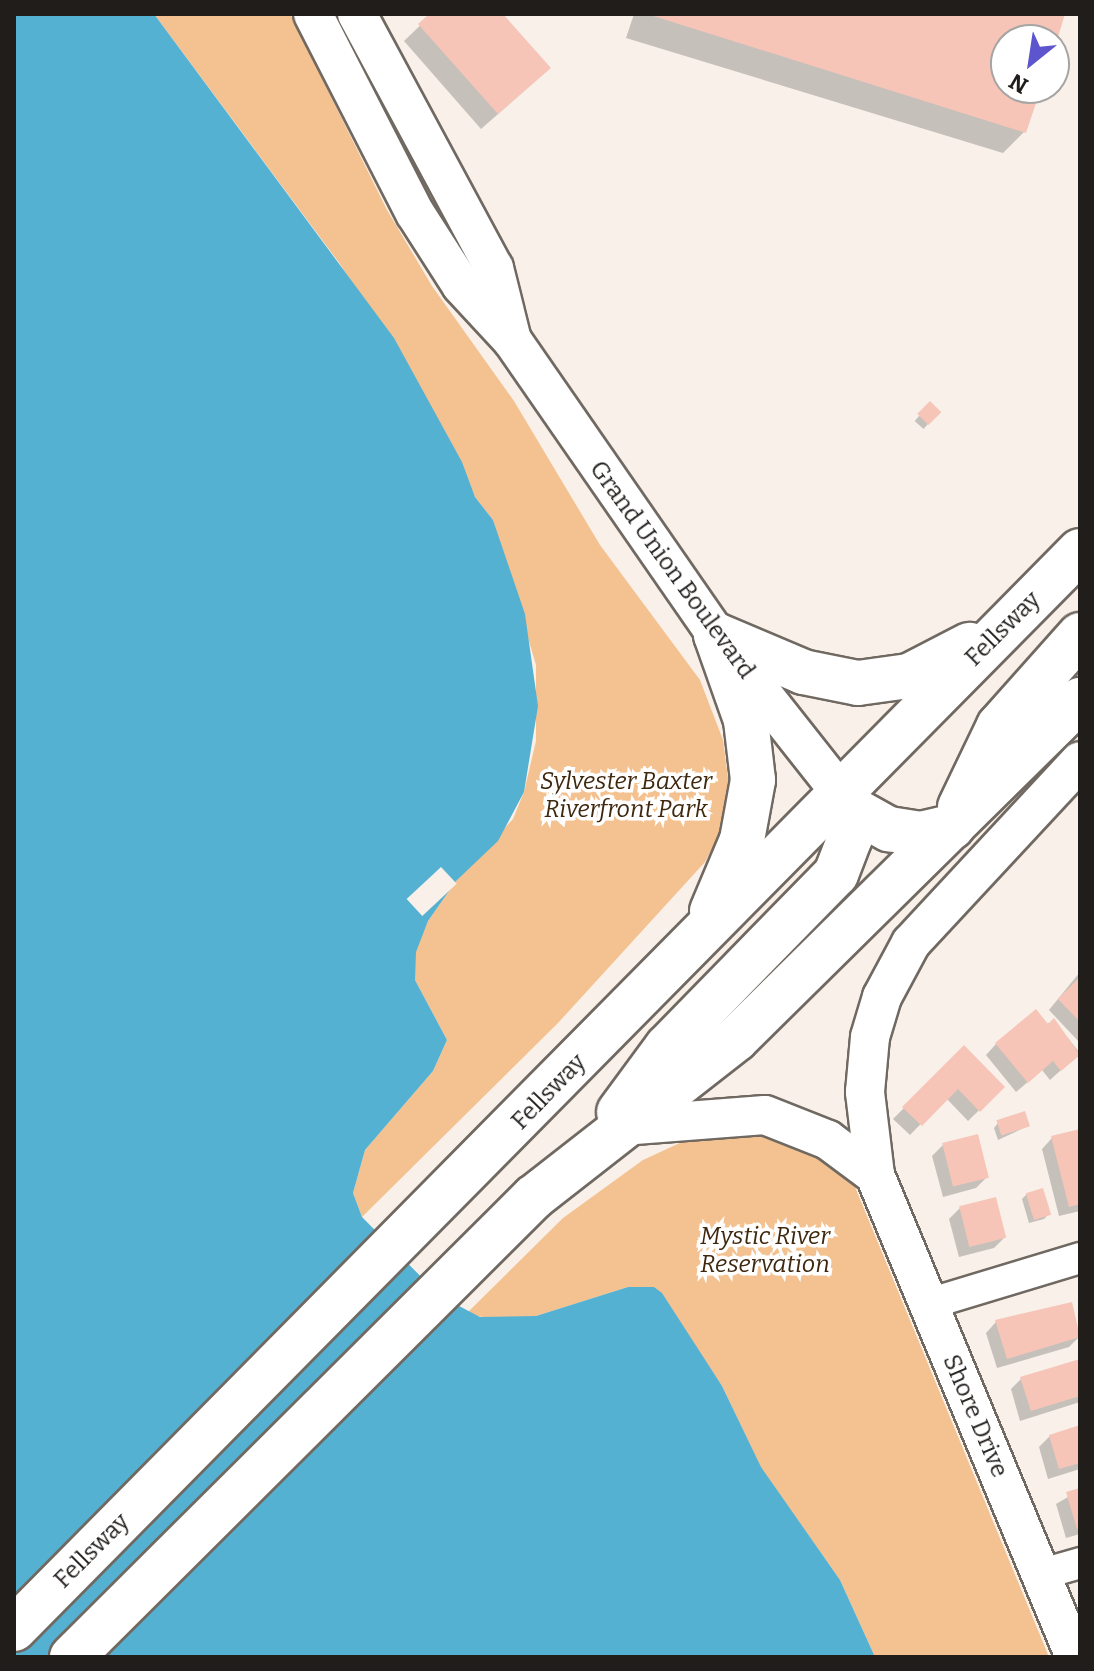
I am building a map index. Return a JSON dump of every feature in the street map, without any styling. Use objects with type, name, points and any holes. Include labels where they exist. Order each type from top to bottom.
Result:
[{"type":"highway","name":"Fellsway","points":[[14,1629],[434,1209],[1012,619],[1074,549]]},
{"type":"highway","points":[[716,635],[829,679],[882,682],[933,666],[1012,619]]},
{"type":"highway","points":[[690,947],[732,869],[753,780],[746,720],[716,635]]},
{"type":"highway","points":[[952,827],[999,726],[1080,635]]},
{"type":"highway","points":[[72,1657],[476,1253],[608,1136],[736,1039],[1080,700]]},
{"type":"highway","points":[[841,793],[856,811],[889,829],[921,834],[952,827]]},
{"type":"highway","points":[[608,1136],[667,1047],[836,874],[850,826],[841,793]]},
{"type":"street","name":"Grand Union Boulevard","points":[[313,14],[436,248],[461,285],[512,340],[716,635],[841,793]]},
{"type":"street","name":"Grand Union Boulevard","points":[[357,14],[494,268],[512,340]]},
{"type":"street","name":"Shore Drive","points":[[1075,1657],[875,1175],[865,1076],[870,1037],[890,979],[911,943],[1080,761]]},
{"type":"street","points":[[608,1136],[765,1115],[828,1140],[875,1175]]},
{"type":"street","points":[[928,1304],[1080,1258]]},
{"type":"street","points":[[1042,1574],[1080,1563]]},
{"type":"green space","name":"Sylvester Baxter Riverfront Park","points":[[154,14],[290,14],[387,210],[432,286],[514,401],[600,545],[700,680],[723,740],[729,786],[723,828],[705,862],[558,1023],[362,1217],[353,1193],[365,1150],[433,1071],[447,1040],[415,980],[415,952],[428,921],[456,881],[513,819],[524,792],[536,741],[536,665],[493,520],[475,497],[440,424],[340,264]]},
{"type":"green space","name":"Mystic River Reservation","points":[[767,1132],[815,1151],[855,1187],[1049,1657],[875,1657],[840,1580],[761,1468],[722,1386],[681,1327],[628,1287],[536,1316],[499,1320],[466,1314],[563,1218],[643,1160],[697,1135]]},
{"type":"water","points":[[14,14],[154,14],[394,338],[462,462],[475,497],[493,520],[525,614],[538,706],[524,792],[498,841],[456,881],[428,921],[416,952],[415,980],[447,1040],[433,1071],[365,1150],[353,1193],[362,1217],[440,1296],[480,1317],[536,1316],[628,1287],[654,1287],[662,1293],[722,1386],[761,1467],[840,1580],[875,1657],[14,1657]]},
{"type":"pier","points":[[441,867],[457,884],[422,916],[407,899]]},
{"type":"building","points":[[429,14],[503,14],[551,68],[498,114],[418,24]]},
{"type":"building","points":[[647,14],[1065,14],[1062,24],[990,24],[990,104],[1036,104],[1026,133]]},
{"type":"building","points":[[930,401],[941,412],[929,425],[917,414]]},
{"type":"building","points":[[1080,977],[1080,1022],[1058,999]]},
{"type":"building","points":[[1036,1009],[1048,1024],[1054,1018],[1080,1055],[1061,1071],[1053,1061],[1028,1083],[995,1043]]},
{"type":"building","points":[[964,1045],[1005,1087],[980,1112],[958,1089],[922,1126],[902,1107]]},
{"type":"building","points":[[1025,1111],[1030,1126],[1001,1135],[996,1120]]},
{"type":"building","points":[[1080,1129],[1080,1204],[1069,1207],[1051,1136]]},
{"type":"building","points":[[978,1134],[989,1178],[953,1187],[942,1143]]},
{"type":"building","points":[[1043,1188],[1051,1215],[1034,1220],[1026,1193]]},
{"type":"building","points":[[996,1197],[1006,1238],[969,1247],[959,1206]]},
{"type":"building","points":[[1072,1302],[1080,1337],[1007,1359],[995,1320]]},
{"type":"building","points":[[1080,1359],[1080,1396],[1031,1411],[1020,1377]]},
{"type":"building","points":[[1080,1425],[1080,1463],[1059,1469],[1049,1435]]},
{"type":"building","points":[[1080,1488],[1080,1528],[1077,1529],[1066,1492]]}]
